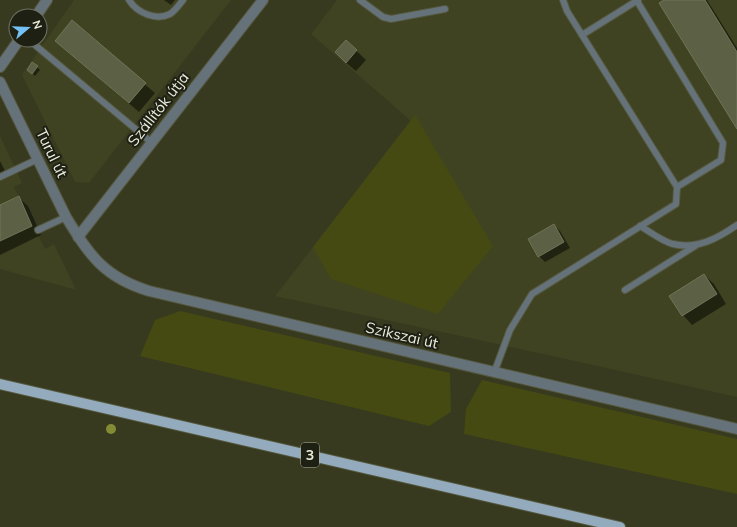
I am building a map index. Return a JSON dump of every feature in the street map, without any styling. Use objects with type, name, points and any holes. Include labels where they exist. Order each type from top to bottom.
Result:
[{"type":"main road","name":"3","points":[[0,384],[620,527]]},
{"type":"street","name":"Szállítók útja","points":[[78,237],[263,0]]},
{"type":"street","points":[[0,67],[13,48]]},
{"type":"street","name":"Turul út","points":[[0,82],[66,217],[78,237]]},
{"type":"street","name":"Szikszai út","points":[[78,237],[88,252],[105,269],[124,282],[150,291],[737,428]]},
{"type":"lane","points":[[129,0],[136,8],[144,13],[157,17],[171,13],[182,0]]},
{"type":"lane","points":[[360,0],[383,17],[391,19],[445,9]]},
{"type":"lane","points":[[494,372],[510,330],[532,294],[676,204],[677,187],[567,11],[563,0]]},
{"type":"lane","points":[[582,35],[638,0],[723,143],[721,160],[677,187]]},
{"type":"lane","points":[[39,48],[151,142]]},
{"type":"lane","points":[[0,177],[38,159]]},
{"type":"lane","points":[[38,230],[66,217]]},
{"type":"lane","points":[[625,290],[695,246],[720,236],[737,225]]},
{"type":"lane","points":[[640,226],[672,244],[695,246]]},
{"type":"shaded area","points":[[74,0],[231,0],[89,183],[75,182],[22,75],[41,48],[48,48],[48,38]]},
{"type":"shaded area","points":[[337,0],[737,0],[737,397],[275,296],[411,121],[311,34]]},
{"type":"shaded area","points":[[415,115],[493,246],[438,314],[331,279],[313,247]]},
{"type":"shaded area","points":[[0,136],[22,183],[14,187],[45,249],[54,244],[76,290],[0,269]]},
{"type":"shaded area","points":[[180,311],[450,373],[451,412],[429,426],[140,356],[155,320]]},
{"type":"shaded area","points":[[482,380],[737,439],[737,494],[464,434],[466,409]]},
{"type":"building","points":[[664,0],[705,0],[737,52],[737,129],[659,3]]},
{"type":"building","points":[[72,20],[146,83],[129,103],[55,41]]},
{"type":"building","points":[[346,40],[357,50],[346,63],[335,52]]},
{"type":"building","points":[[32,62],[38,66],[32,74],[27,70]]},
{"type":"building","points":[[19,196],[32,226],[0,241],[0,205]]},
{"type":"building","points":[[554,224],[564,242],[538,257],[528,239]]},
{"type":"building","points":[[704,274],[717,294],[682,316],[669,296]]}]
